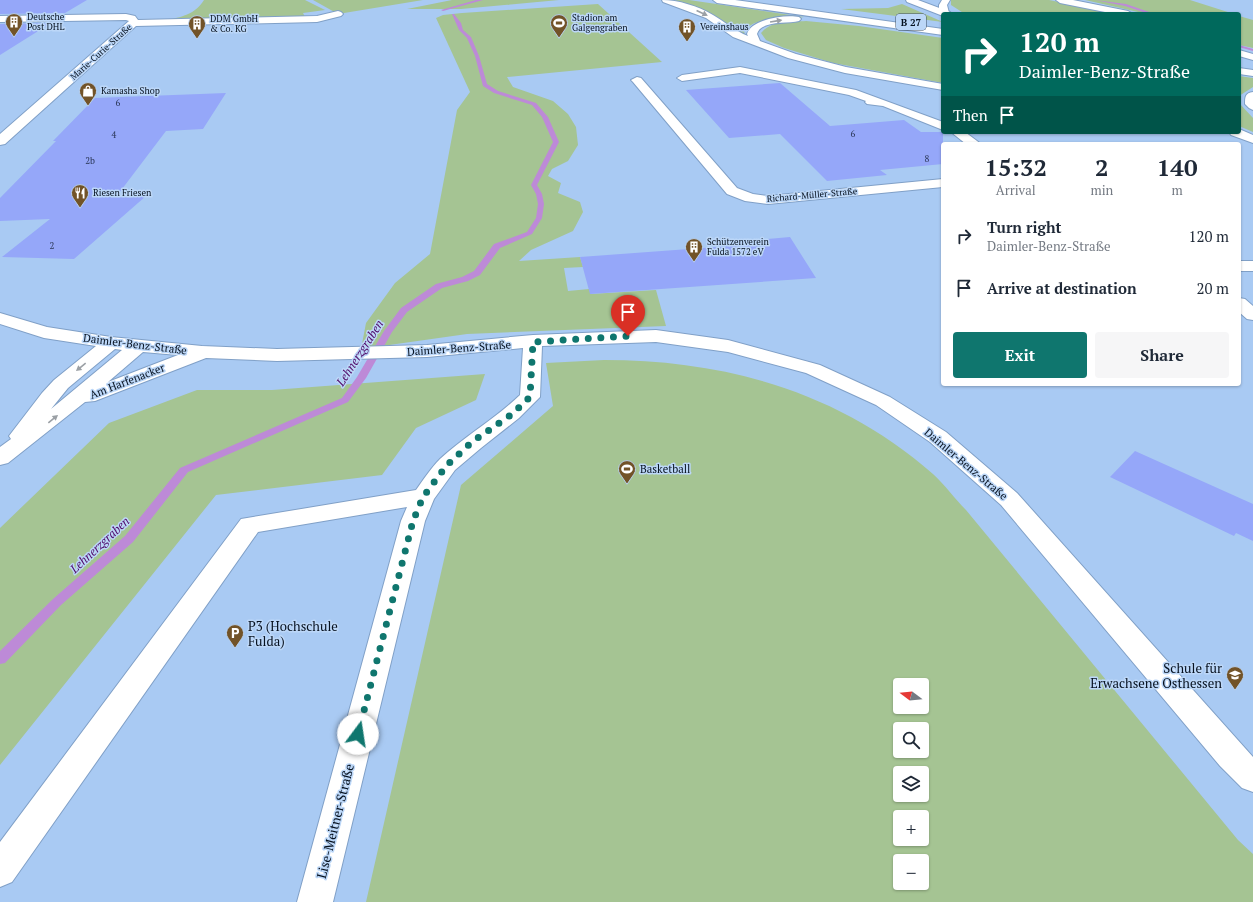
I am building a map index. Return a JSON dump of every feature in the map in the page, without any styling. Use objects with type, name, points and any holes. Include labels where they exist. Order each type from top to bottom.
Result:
[{"type":"main road","points":[[666,0],[697,10],[709,16],[736,36],[813,62],[882,77],[941,87]]},
{"type":"main road","name":"B 27","points":[[717,0],[941,32]]},
{"type":"main road","name":"B 27","points":[[749,0],[941,26]]},
{"type":"main road","points":[[910,0],[942,12]]},
{"type":"main road","points":[[945,12],[942,5],[946,0]]},
{"type":"main road","points":[[1060,0],[1118,12]]},
{"type":"main road","points":[[133,23],[317,19],[338,14]]},
{"type":"main road","name":"Marie-Curie-Straße","points":[[0,19],[126,17],[132,18],[134,21],[0,141]]},
{"type":"main road","points":[[756,43],[752,30],[766,23],[780,20],[808,19],[885,24]]},
{"type":"main road","points":[[1241,54],[1253,57]]},
{"type":"main road","points":[[1241,66],[1253,68]]},
{"type":"main road","points":[[682,78],[740,70],[852,92],[885,103],[941,125]]},
{"type":"main road","points":[[1241,71],[1253,73]]},
{"type":"main road","name":"Richard-Müller-Straße","points":[[637,80],[732,191],[750,198],[768,200],[941,183]]},
{"type":"main road","points":[[1253,95],[1251,104],[1253,106]]},
{"type":"main road","points":[[828,99],[885,103]]},
{"type":"main road","points":[[916,115],[941,113]]},
{"type":"main road","points":[[960,134],[972,142]]},
{"type":"main road","points":[[1241,134],[1253,139]]},
{"type":"main road","points":[[1241,266],[1253,266]]},
{"type":"main road","points":[[1241,305],[1253,315]]},
{"type":"main road","name":"Daimler-Benz-Straße","points":[[0,318],[44,332],[138,346],[202,352],[277,356],[427,351],[533,342],[628,336],[656,336],[728,346],[813,369],[883,401],[938,437],[1009,499],[1231,756],[1253,778]]},
{"type":"main road","name":"Am Harfenacker","points":[[5,454],[61,384],[111,342]]},
{"type":"main road","name":"Lise-Meitner-Straße","points":[[315,902],[413,521],[423,497],[447,465],[472,442],[512,414],[530,397],[533,342]]},
{"type":"main road","name":"Am Harfenacker","points":[[5,454],[45,425],[138,346]]},
{"type":"main road","name":"Am Harfenacker","points":[[74,401],[202,352]]},
{"type":"main road","points":[[0,870],[250,525],[423,497]]},
{"type":"green space","points":[[204,0],[305,0],[325,10],[303,13],[305,17],[169,20],[184,16],[193,11],[201,5]]},
{"type":"green space","points":[[313,0],[423,0],[338,14]]},
{"type":"green space","points":[[452,0],[559,0],[461,9],[407,9]]},
{"type":"green space","points":[[674,0],[689,0],[804,17],[772,19],[757,22],[744,31],[745,35],[701,9]]},
{"type":"green space","points":[[951,0],[1049,0],[1108,12],[962,12],[951,5]]},
{"type":"green space","points":[[1085,0],[1190,0],[1228,12],[1138,12]]},
{"type":"green space","points":[[598,4],[662,62],[507,77],[513,87],[553,101],[568,114],[576,127],[578,145],[568,161],[552,169],[548,176],[561,183],[558,193],[580,202],[583,212],[573,231],[531,250],[519,261],[580,257],[583,267],[564,268],[568,291],[589,289],[591,294],[656,290],[666,326],[467,334],[361,349],[366,323],[395,283],[430,254],[457,110],[470,92],[436,18],[443,15],[462,13]]},
{"type":"green space","points":[[902,4],[941,22],[841,9],[888,8]]},
{"type":"green space","points":[[1241,17],[1253,20],[1253,48],[1241,45]]},
{"type":"green space","points":[[806,21],[859,26],[941,38],[941,83],[833,63],[784,48],[766,40],[761,33],[771,26],[788,22]]},
{"type":"green space","points":[[1241,76],[1253,78],[1253,87],[1241,95]]},
{"type":"green space","points":[[1241,105],[1253,118],[1253,132],[1241,127]]},
{"type":"green space","points":[[604,360],[694,366],[737,374],[779,386],[820,402],[860,422],[897,446],[933,474],[966,510],[1238,840],[1253,854],[1253,902],[366,902],[461,485],[553,406],[546,363]]},
{"type":"green space","points":[[485,374],[476,400],[416,428],[382,475],[216,495],[0,765],[0,528],[109,423],[197,390],[272,390]]},
{"type":"building","points":[[0,0],[87,0],[65,13],[0,14]]},
{"type":"building","name":"Deutsche Post DHL","points":[[51,23],[0,55],[0,24]]},
{"type":"building","points":[[780,83],[830,126],[904,120],[921,132],[941,132],[941,134],[943,134],[943,142],[941,142],[941,164],[880,170],[887,175],[827,181],[780,134],[729,138],[686,90]]},
{"type":"building","points":[[226,93],[203,129],[166,131],[116,197],[146,196],[74,259],[2,257],[50,219],[0,221],[0,198],[56,141],[53,141],[95,98]]},
{"type":"building","name":"Schützenverein Fulda 1572 eV","points":[[790,237],[816,278],[590,294],[580,257],[757,244],[755,240]]},
{"type":"building","points":[[1135,451],[1253,504],[1253,541],[1236,533],[1234,536],[1110,477]]},
{"type":"waterway","name":"Lehnerzgraben","points":[[443,10],[481,0]]},
{"type":"waterway","points":[[1097,0],[1126,5],[1147,12]]},
{"type":"waterway","name":"Lehnerzgraben","points":[[0,659],[57,602],[129,539],[184,470],[345,400],[361,378],[388,331],[404,310],[439,286],[465,279],[477,273],[497,246],[530,233],[539,218],[541,204],[539,194],[534,185],[556,142],[545,117],[534,104],[496,92],[485,85],[477,56],[469,37],[461,30],[459,23],[453,15]]},
{"type":"waterway","points":[[1241,47],[1253,50]]},
{"type":"place","name":"Deutsche Post DHL","points":[[14,37]]},
{"type":"place","name":"Stadion am Galgengraben","points":[[559,38]]},
{"type":"place","name":"DDM GmbH & Co. KG","points":[[197,39]]},
{"type":"place","name":"Vereinshaus","points":[[687,42]]},
{"type":"place","name":"Kamasha Shop","points":[[88,106]]},
{"type":"place","name":"Riesen Friesen","points":[[80,208]]},
{"type":"place","name":"Schützenverein Fulda 1572 eV","points":[[694,262]]},
{"type":"place","name":"Basketball","points":[[627,484]]},
{"type":"place","name":"P3 (Hochschule Fulda)","points":[[235,648]]},
{"type":"place","name":"Schule für Erwachsene Osthessen","points":[[1235,690]]},
{"type":"route","points":[[358,734],[413,521],[423,497],[447,465],[472,442],[512,414],[530,397],[533,342],[628,336]]}]
